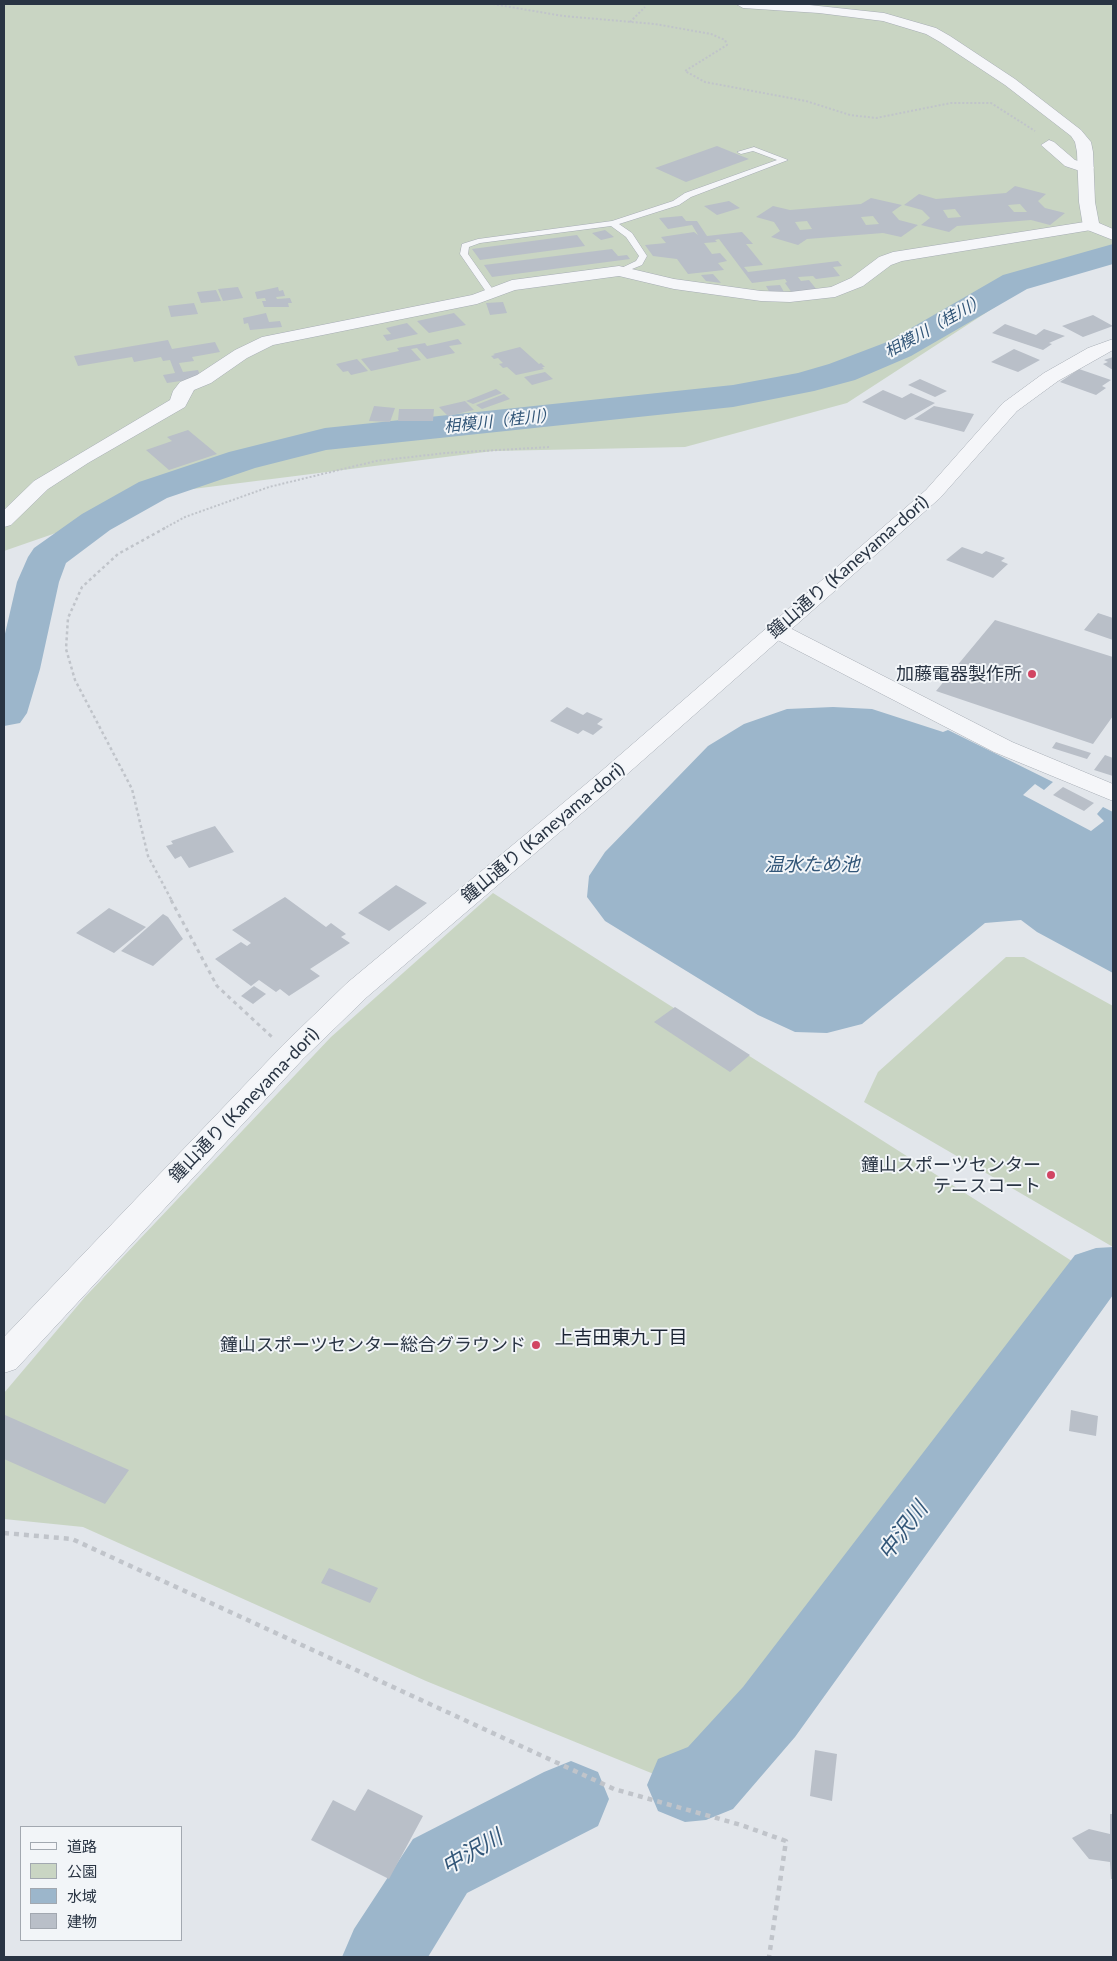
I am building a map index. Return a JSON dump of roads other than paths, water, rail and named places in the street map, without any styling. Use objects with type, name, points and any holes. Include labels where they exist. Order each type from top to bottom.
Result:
[{"type":"street","points":[[742,4],[856,13],[911,25],[945,38],[1010,82],[1076,133],[1083,142],[1086,152],[1087,202],[1091,226]]},
{"type":"street","points":[[1049,146],[1070,163],[1086,168]]},
{"type":"street","points":[[4,521],[42,484],[80,459],[178,403],[182,391],[187,386],[204,379],[241,354],[268,341],[477,299],[512,285],[619,271],[674,284],[790,297],[835,292],[857,282],[885,261],[899,256],[1091,226],[1113,235]]},
{"type":"street","name":"鐘山通り (Kaneyama-dori)","points":[[4,1360],[293,1052],[357,990],[607,779],[933,494],[1010,407],[1051,377],[1094,352],[1113,344]]},
{"type":"street","points":[[776,630],[1003,747],[1113,793]]},
{"type":"lane","points":[[492,294],[464,254],[465,246],[478,241],[613,223],[676,203],[688,194],[784,160],[754,149],[741,152]]},
{"type":"lane","points":[[613,223],[629,235],[643,256],[639,263],[619,271]]},
{"type":"water","name":"温水ため池","points":[[833,707],[872,709],[943,732],[948,730],[1053,782],[1044,790],[1035,784],[1023,795],[1091,831],[1104,821],[1097,814],[1103,807],[1113,812],[1113,973],[1037,932],[1021,920],[985,923],[862,1024],[827,1033],[795,1032],[758,1015],[605,921],[587,897],[589,876],[605,852],[708,746],[744,724],[787,709]]},
{"type":"waterway","name":"相模川（桂川）","points":[[4,713],[18,669],[38,582],[48,557],[96,522],[153,490],[242,460],[325,439],[575,411],[733,396],[801,383],[842,372],[899,349],[1015,282],[1113,254]]},
{"type":"waterway","name":"中沢川","points":[[685,1785],[706,1783],[769,1712],[1096,1272],[1113,1271]]},
{"type":"waterway","name":"中沢川","points":[[382,1957],[440,1866],[571,1799]]},
{"type":"place","name":"加藤電器製作所","points":[[1032,674]]},
{"type":"place","name":"鐘山スポーツセンター テニスコート","points":[[1051,1175]]},
{"type":"place","name":"鐘山スポーツセンター総合グラウンド","points":[[536,1345]]},
{"type":"district","name":"上吉田東九丁目","points":[[621,1338]]}]
